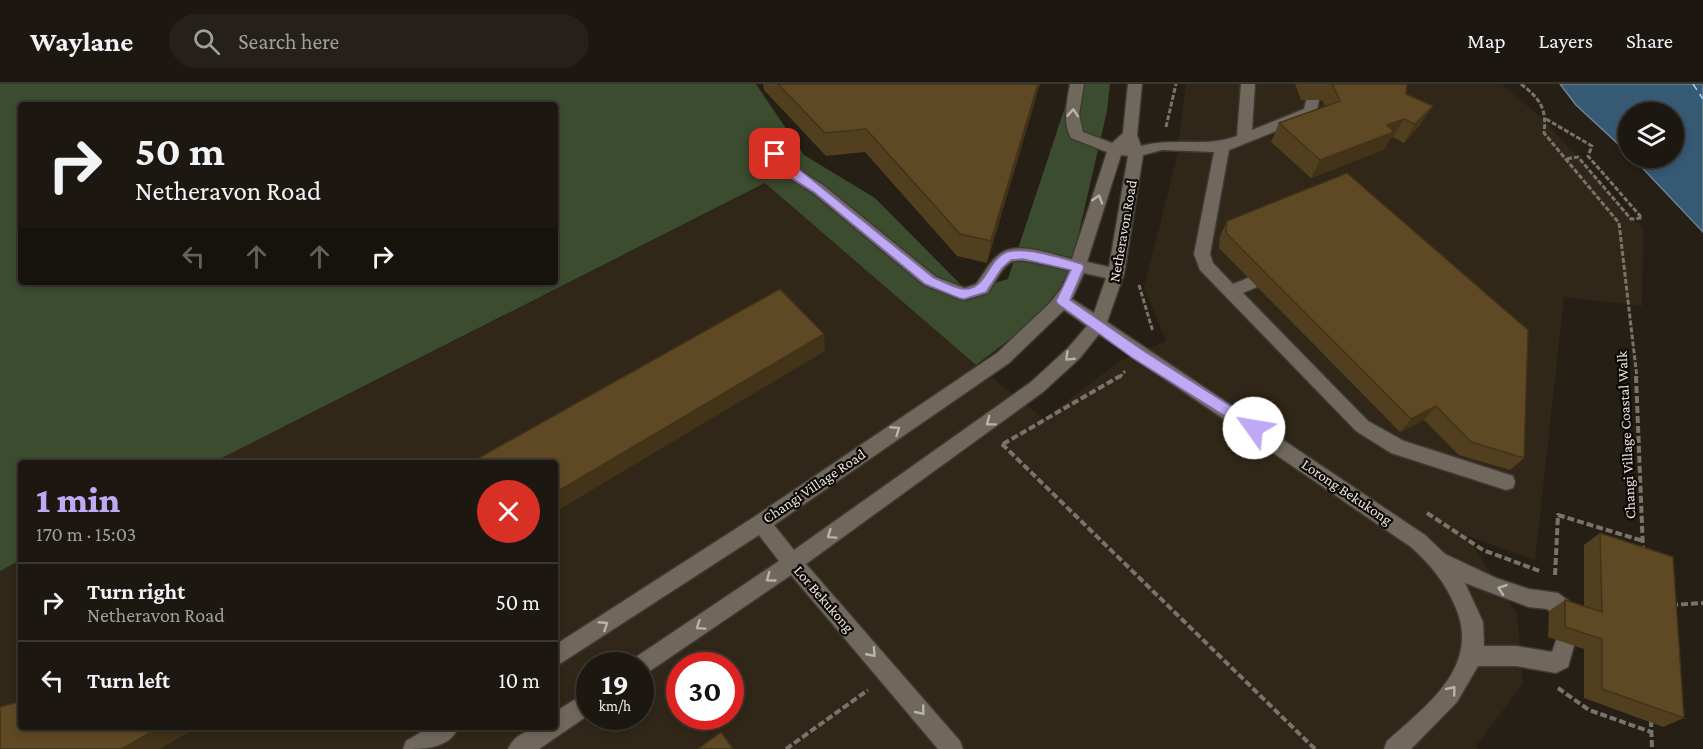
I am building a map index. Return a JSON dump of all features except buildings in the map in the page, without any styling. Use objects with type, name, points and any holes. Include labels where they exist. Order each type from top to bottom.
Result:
[{"type":"street","points":[[1077,84],[1072,114],[1076,135],[1080,139],[1115,149],[1136,152],[1162,145],[1222,147],[1311,112],[1312,100]]},
{"type":"street","name":"Netheravon Road","points":[[1097,325],[1116,274],[1136,152],[1130,135],[1135,84]]},
{"type":"street","points":[[1244,138],[1248,84]]},
{"type":"street","name":"Netheravon Road","points":[[1063,301],[1071,288],[1115,149],[1130,135]]},
{"type":"street","points":[[772,147],[775,154],[794,174],[818,189],[930,281],[964,294],[982,289],[998,265],[1008,256],[1023,255],[1116,274]]},
{"type":"street","points":[[1222,147],[1202,254],[1206,266],[1362,426],[1398,447],[1506,482]]},
{"type":"street","points":[[1232,291],[1253,282]]},
{"type":"street","name":"Lorong Bekukong","points":[[1063,301],[1139,355],[1264,435],[1418,541],[1442,562],[1473,624],[1471,656],[1457,686],[1405,746]]},
{"type":"street","name":"Changi Village Road","points":[[558,655],[761,523],[1003,358],[1063,301]]},
{"type":"street","points":[[654,656],[792,562],[1037,387],[1074,353],[1097,325]]},
{"type":"street","name":"Lor Bekukong","points":[[761,523],[890,674]]},
{"type":"street","points":[[1442,562],[1502,589],[1528,598],[1551,600],[1563,609],[1566,616]]},
{"type":"street","points":[[1471,656],[1533,657],[1556,663],[1561,660],[1565,642]]},
{"type":"street","points":[[890,674],[952,749]]},
{"type":"street","points":[[558,723],[576,710]]},
{"type":"street","points":[[414,749],[444,730]]},
{"type":"street","points":[[519,749],[547,730]]},
{"type":"path","points":[[1162,145],[1176,84]]},
{"type":"path","name":"Changi Village Coastal Walk","points":[[1521,84],[1543,101],[1546,119],[1544,133],[1619,224],[1638,390],[1643,552]]},
{"type":"path","points":[[1546,119],[1592,146],[1588,156],[1642,218],[1631,219],[1578,158],[1566,159]]},
{"type":"path","points":[[1140,276],[1138,287],[1154,336],[1139,355],[1116,381],[1002,444],[1315,749]]},
{"type":"path","points":[[1423,511],[1483,550],[1546,574],[1556,575],[1558,515],[1643,541]]},
{"type":"path","points":[[1668,605],[1703,603]]},
{"type":"path","points":[[1533,657],[1566,697],[1651,732]]},
{"type":"path","points":[[786,749],[890,674]]},
{"type":"path","points":[[1650,711],[1652,749]]},
{"type":"shaded area","points":[[1186,84],[1502,84],[1543,119],[1643,229],[1642,306],[1564,297],[1535,560],[1467,536],[1517,614],[1523,684],[1476,746],[1479,749],[0,749],[0,571],[18,562],[18,730],[558,730],[558,460],[218,460],[766,183],[976,365],[1044,419],[1120,361],[1166,341],[1144,288],[1176,161]]},
{"type":"green space","points":[[0,84],[756,84],[804,155],[875,198],[967,291],[1008,279],[1068,98],[1070,84],[1110,84],[1107,111],[1070,271],[1050,309],[976,365],[765,183],[218,460],[18,460],[18,562],[0,571]]},
{"type":"water","points":[[1560,84],[1703,84],[1703,232],[1642,168],[1684,168],[1684,102],[1618,102],[1618,144],[1576,105]]},
{"type":"ferry route","points":[[1693,84],[1703,99]]},
{"type":"route","points":[[775,154],[794,174],[818,189],[930,281],[964,294],[982,289],[998,265],[1008,256],[1023,255],[1078,267],[1071,288],[1063,301],[1139,355],[1254,428]]}]
